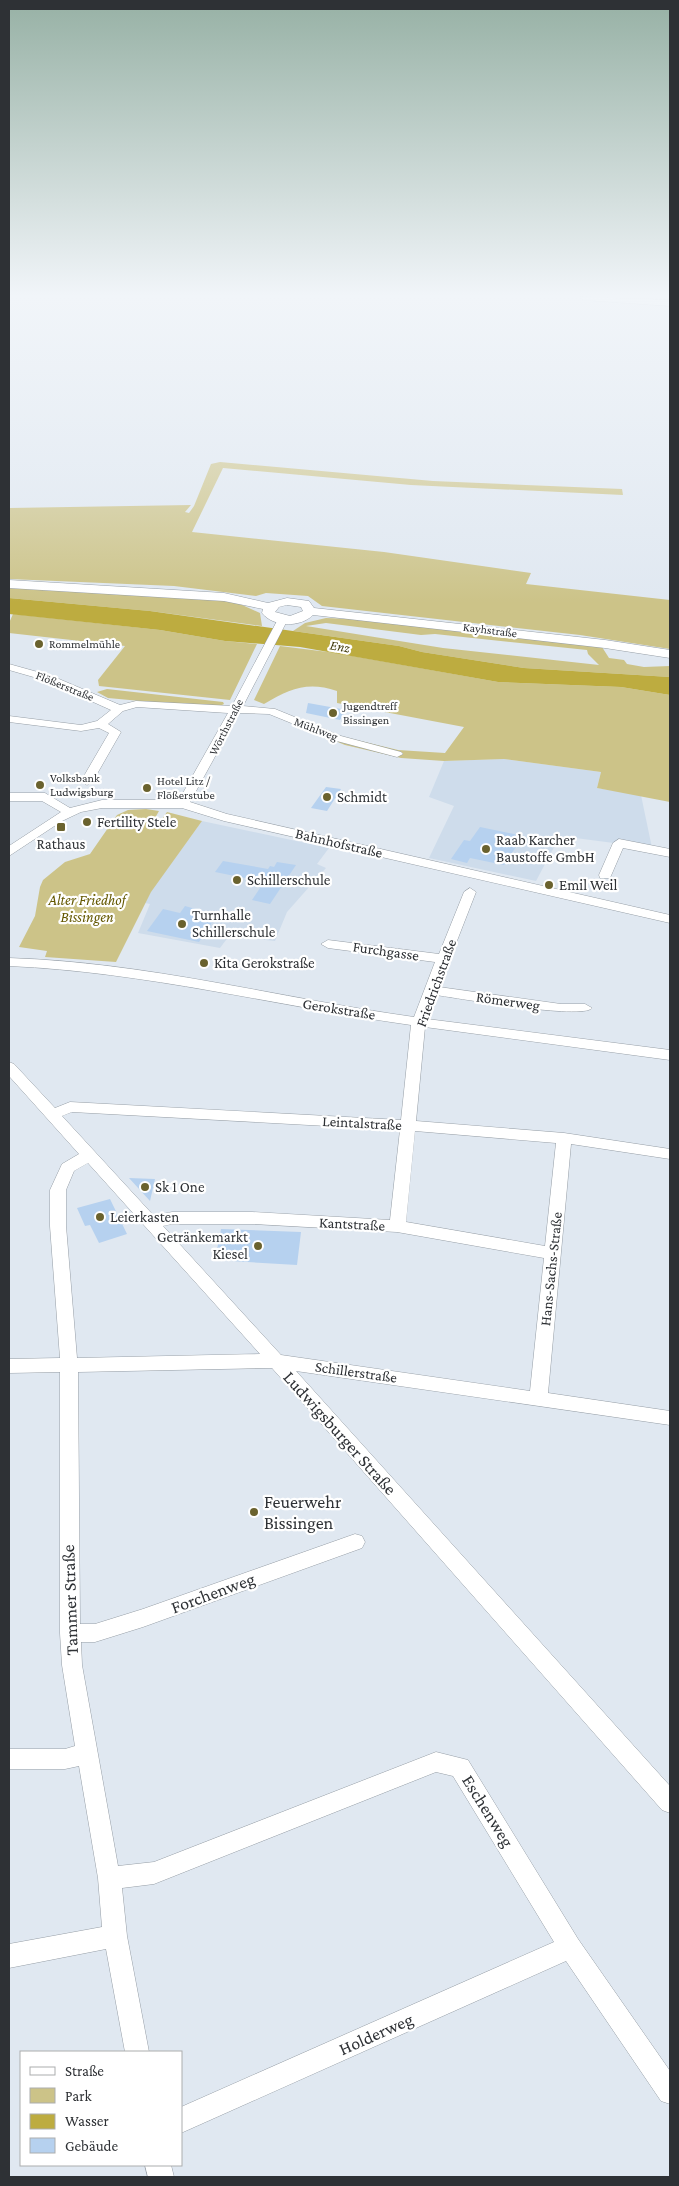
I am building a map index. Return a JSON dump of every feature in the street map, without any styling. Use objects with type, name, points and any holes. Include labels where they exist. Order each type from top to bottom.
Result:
[{"type":"main road","points":[[9,584],[224,597],[270,607]]},
{"type":"main road","points":[[291,601],[305,604],[310,611],[301,618],[282,621],[268,613],[270,607],[276,603],[291,601]]},
{"type":"main road","name":"Kayhstraße","points":[[310,611],[605,644],[670,654]]},
{"type":"street","name":"Wörthstraße","points":[[183,804],[282,621]]},
{"type":"street","name":"Flößerstraße","points":[[9,667],[48,678],[119,709],[102,724],[81,728],[68,728],[9,719]]},
{"type":"street","points":[[119,709],[126,706],[147,704],[235,711]]},
{"type":"street","name":"Mühlweg","points":[[235,711],[257,709],[271,711],[336,738],[397,754]]},
{"type":"street","points":[[87,781],[115,732],[102,724]]},
{"type":"street","points":[[9,797],[45,797],[68,812],[9,852]]},
{"type":"street","name":"Bahnhofstraße","points":[[68,812],[113,803],[183,804],[224,817],[670,919]]},
{"type":"street","points":[[605,875],[619,843],[670,853]]},
{"type":"street","name":"Friedrichstraße","points":[[397,1226],[419,1021],[470,892]]},
{"type":"street","name":"Furchgasse","points":[[328,944],[443,959]]},
{"type":"street","name":"Gerokstraße","points":[[9,962],[56,963],[116,969],[330,1009],[670,1055]]},
{"type":"street","name":"Römerweg","points":[[431,990],[561,1008],[585,1008]]},
{"type":"street","name":"Ludwigsburger Straße","points":[[9,1067],[276,1361],[670,1802]]},
{"type":"street","name":"Leintalstraße","points":[[53,1114],[70,1108],[407,1125],[564,1138],[670,1154]]},
{"type":"street","name":"Hans-Sachs-Straße","points":[[538,1399],[564,1138]]},
{"type":"street","name":"Tammer Straße","points":[[88,1156],[68,1168],[58,1190],[69,1365],[70,1633],[72,1665],[109,1878],[115,1936],[137,2051]]},
{"type":"street","name":"Kantstraße","points":[[150,1223],[172,1218],[252,1218],[397,1226],[552,1253]]},
{"type":"street","name":"Schillerstraße","points":[[9,1366],[276,1361],[670,1418]]},
{"type":"street","name":"Forchenweg","points":[[70,1633],[95,1632],[143,1618],[354,1542]]},
{"type":"street","points":[[9,1759],[65,1760],[86,1754]]},
{"type":"street","name":"Eschenweg","points":[[109,1878],[154,1873],[436,1762],[460,1768],[570,1948],[670,2092]]},
{"type":"street","points":[[9,1956],[115,1936]]},
{"type":"street","name":"Holderweg","points":[[182,2120],[570,1948]]},
{"type":"shaded area","points":[[504,759],[601,772],[597,788],[641,795],[652,848],[560,836],[536,881],[429,858],[454,806],[429,797],[444,761]]},
{"type":"shaded area","name":"Schillerschule","points":[[202,821],[329,848],[317,864],[326,868],[287,912],[275,941],[229,936],[220,948],[138,933],[150,904],[145,903],[151,891]]},
{"type":"green space","points":[[220,462],[433,481],[622,489],[623,495],[411,485],[223,468],[192,532],[384,552],[531,573],[526,584],[670,600],[670,649],[580,635],[322,606],[308,596],[266,593],[256,596],[174,586],[9,579],[9,508],[191,505],[185,512],[189,513],[194,506],[211,464]]},
{"type":"green space","points":[[9,586],[221,600],[240,604],[260,613],[262,626],[150,611],[9,598]]},
{"type":"green space","points":[[13,614],[160,630],[225,641],[257,644],[230,700],[99,686],[98,680],[125,646],[9,633],[9,623]]},
{"type":"green space","points":[[326,618],[351,619],[602,647],[609,658],[624,660],[627,664],[644,667],[670,666],[670,677],[524,668],[422,652],[399,646],[293,631],[305,623]],"holes":[[[326,623],[421,635],[435,634],[587,650],[588,654],[599,665],[443,648],[306,626]]]},
{"type":"green space","points":[[280,646],[336,653],[498,682],[621,687],[670,695],[670,802],[597,788],[601,772],[504,759],[444,761],[401,758],[345,745],[328,738],[332,734],[398,750],[445,753],[464,727],[337,703],[337,691],[326,688],[299,688],[282,694],[264,704],[254,700]]},
{"type":"green space","points":[[107,689],[223,702],[224,704],[216,708],[108,698],[97,692]]},
{"type":"green space","name":"Alter Friedhof Bissingen","points":[[146,809],[159,811],[155,818],[162,819],[167,812],[202,821],[151,892],[116,962],[45,957],[47,951],[19,947],[35,916],[43,880],[65,862],[90,854],[117,815],[128,810]]},
{"type":"water","name":"Enz","points":[[9,598],[150,611],[399,646],[422,652],[524,668],[670,677],[670,695],[621,687],[498,682],[300,647],[225,641],[160,630],[9,614]]},
{"type":"building","points":[[308,703],[347,710],[340,720],[306,713]]},
{"type":"building","name":"Schmidt","points":[[326,787],[341,789],[327,811],[311,808]]},
{"type":"building","name":"Raab Karcher Baustoffe GmbH","points":[[480,827],[523,836],[504,865],[470,858],[467,863],[451,859],[464,840],[470,841]]},
{"type":"building","name":"Schillerschule","points":[[223,861],[268,869],[270,866],[274,867],[277,862],[296,865],[270,904],[252,900],[264,882],[215,872]]},
{"type":"building","name":"Turnhalle Schillerschule","points":[[185,906],[217,915],[199,942],[147,931],[163,909],[180,913]]},
{"type":"building","name":"Sk 1 One","points":[[129,1178],[155,1179],[150,1201]]},
{"type":"building","name":"Leierkasten","points":[[110,1199],[127,1234],[99,1243],[90,1225],[85,1226],[77,1208]]},
{"type":"building","name":"Getränkemarkt Kiesel","points":[[221,1229],[301,1232],[297,1265],[215,1260]]},
{"type":"place","name":"Rommelmühle","points":[[39,644]]},
{"type":"place","name":"Jugendtreff Bissingen","points":[[333,713]]},
{"type":"place","name":"Volksbank Ludwigsburg","points":[[40,785]]},
{"type":"place","name":"Hotel Litz / Flößerstube","points":[[147,788]]},
{"type":"place","name":"Schmidt","points":[[327,797]]},
{"type":"place","name":"Fertility Stele","points":[[87,822]]},
{"type":"place","name":"Rathaus","points":[[61,827]]},
{"type":"place","name":"Raab Karcher Baustoffe GmbH","points":[[486,849]]},
{"type":"place","name":"Schillerschule","points":[[237,880]]},
{"type":"place","name":"Emil Weil","points":[[549,885]]},
{"type":"place","name":"Turnhalle Schillerschule","points":[[182,924]]},
{"type":"place","name":"Kita Gerokstraße","points":[[204,963]]},
{"type":"place","name":"Sk 1 One","points":[[145,1187]]},
{"type":"place","name":"Leierkasten","points":[[100,1217]]},
{"type":"place","name":"Getränkemarkt Kiesel","points":[[258,1246]]},
{"type":"place","name":"Feuerwehr Bissingen","points":[[254,1512]]}]
